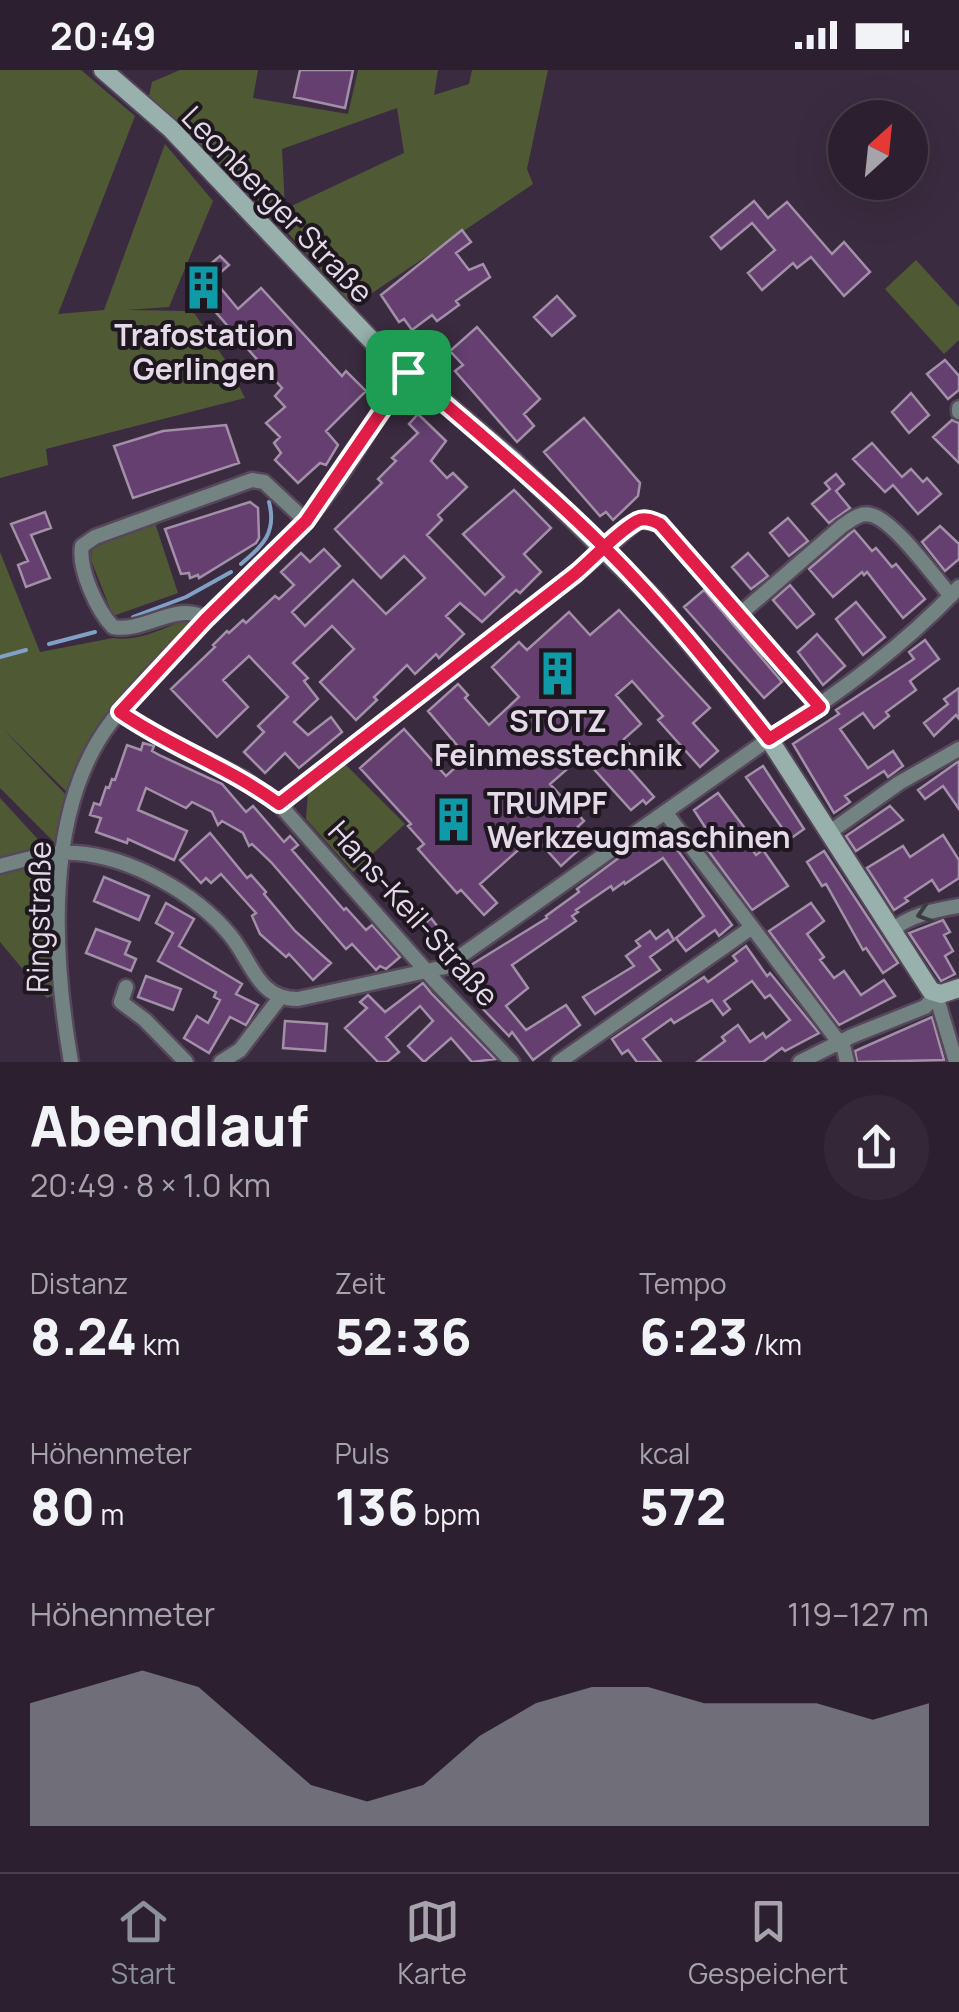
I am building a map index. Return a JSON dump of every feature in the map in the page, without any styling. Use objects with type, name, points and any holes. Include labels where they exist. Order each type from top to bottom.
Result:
[{"type":"main road","name":"Leonberger Straße","points":[[103,70],[171,129],[324,294],[606,548],[701,653],[769,739],[920,977],[936,994]]},
{"type":"main road","points":[[936,994],[959,988]]},
{"type":"street","name":"Ringstraße","points":[[71,1062],[60,957],[63,853],[76,789],[100,740],[120,712],[206,619],[306,521],[385,406],[402,396],[408,386],[408,372]]},
{"type":"street","points":[[206,619],[196,612],[182,612],[133,628],[113,626],[100,610],[80,556],[82,546],[95,537],[252,480],[264,482],[306,521]]},
{"type":"street","points":[[0,866],[63,853],[110,860],[170,883],[229,934],[265,989],[278,999],[298,999],[445,967],[820,707],[923,625],[955,592],[888,525],[871,515],[860,515],[739,615]]},
{"type":"street","points":[[279,804],[639,520],[660,524],[820,707]]},
{"type":"street","name":"Hans-Keil-Straße","points":[[120,712],[154,734],[244,778],[279,804],[512,1062]]},
{"type":"street","points":[[830,832],[898,783],[959,748]]},
{"type":"street","points":[[666,812],[839,1042],[846,1062]]},
{"type":"street","points":[[892,930],[920,915],[959,906]]},
{"type":"street","points":[[559,1062],[750,928]]},
{"type":"street","points":[[126,987],[121,1002],[145,1020],[186,1062]]},
{"type":"street","points":[[800,1062],[925,1007],[936,994]]},
{"type":"street","points":[[936,994],[956,1062]]},
{"type":"street","points":[[221,1062],[240,1050],[278,999]]},
{"type":"green space","points":[[0,70],[81,70],[135,116],[58,314],[104,310],[165,144],[213,201],[169,307],[127,310],[195,314],[245,398],[46,449],[48,465],[0,478]]},
{"type":"green space","points":[[180,70],[258,70],[253,98],[348,114],[358,70],[438,70],[434,95],[469,84],[472,70],[548,70],[527,169],[533,184],[353,306],[263,205],[149,96],[152,82]],"holes":[[[397,108],[404,153],[285,209],[282,149]]]},
{"type":"green space","points":[[916,260],[959,307],[959,340],[944,354],[885,289]]},
{"type":"green space","points":[[155,523],[178,593],[113,616],[91,560],[92,543]]},
{"type":"green space","points":[[0,552],[40,652],[140,636],[185,620],[189,624],[127,688],[95,729],[68,793],[3,729],[66,795],[55,843],[0,788]]},
{"type":"green space","points":[[345,764],[405,824],[353,872],[306,819],[308,792]]},
{"type":"green space","points":[[0,798],[45,847],[0,857]]},
{"type":"green space","points":[[49,863],[55,995],[47,998],[0,942],[0,871]]},
{"type":"building","points":[[300,70],[353,70],[345,108],[294,97]]},
{"type":"building","points":[[754,201],[768,218],[787,202],[832,254],[844,242],[870,272],[844,296],[811,257],[797,268],[793,263],[762,290],[748,273],[775,250],[752,223],[721,249],[711,237]]},
{"type":"building","points":[[462,230],[471,242],[456,253],[469,270],[483,264],[490,277],[456,301],[459,305],[437,321],[432,315],[412,330],[404,319],[399,322],[381,295]]},
{"type":"building","points":[[220,256],[229,265],[213,279],[238,309],[261,288],[342,376],[346,371],[366,391],[326,431],[338,445],[326,465],[320,463],[298,483],[275,460],[281,453],[274,443],[280,437],[266,423],[285,407],[275,396],[282,388],[187,284]]},
{"type":"building","points":[[557,296],[575,316],[552,336],[534,317]]},
{"type":"building","points":[[477,327],[540,399],[524,414],[534,426],[517,442],[455,371],[463,365],[450,351]]},
{"type":"building","points":[[945,360],[959,376],[959,390],[948,399],[927,374]]},
{"type":"building","points":[[911,393],[929,415],[909,433],[892,412]]},
{"type":"building","points":[[418,414],[446,441],[431,461],[447,478],[453,473],[467,487],[438,515],[442,520],[427,535],[485,595],[504,577],[463,534],[514,490],[551,528],[524,554],[541,572],[482,622],[460,603],[446,616],[464,634],[415,674],[407,665],[356,720],[320,682],[354,649],[332,626],[293,663],[308,678],[304,681],[318,699],[294,722],[308,735],[331,717],[342,732],[299,768],[285,753],[265,773],[244,752],[264,732],[258,726],[288,697],[249,656],[223,680],[248,707],[217,737],[171,689],[227,631],[243,620],[246,623],[275,596],[279,599],[294,585],[281,572],[301,553],[310,562],[324,549],[340,566],[292,612],[305,626],[353,580],[386,614],[425,578],[404,556],[381,578],[335,529],[382,483],[378,479],[396,461],[392,458],[418,433],[409,424]]},
{"type":"building","points":[[584,418],[640,483],[638,496],[613,520],[606,512],[600,516],[544,452]]},
{"type":"building","points":[[952,420],[959,423],[959,463],[933,437]]},
{"type":"building","points":[[226,425],[239,463],[133,498],[114,446],[163,431]]},
{"type":"building","points":[[872,443],[902,477],[911,469],[923,482],[927,478],[941,494],[918,514],[893,485],[885,492],[853,459]]},
{"type":"building","points":[[836,474],[844,484],[836,491],[850,508],[829,523],[812,504],[830,489],[825,483]]},
{"type":"building","points":[[250,502],[258,508],[256,543],[199,578],[181,574],[165,529]]},
{"type":"building","points":[[45,512],[51,528],[31,535],[50,578],[26,587],[18,565],[28,561],[11,524]]},
{"type":"building","points":[[788,518],[808,541],[789,556],[770,533]]},
{"type":"building","points":[[940,526],[959,544],[959,559],[945,571],[922,542]]},
{"type":"building","points":[[854,530],[872,551],[876,548],[892,567],[896,564],[925,599],[903,618],[867,572],[833,597],[809,569]]},
{"type":"building","points":[[748,553],[768,576],[751,589],[732,567]]},
{"type":"building","points":[[790,585],[814,614],[797,628],[773,600]]},
{"type":"building","points":[[704,590],[782,682],[764,698],[684,607]]},
{"type":"building","points":[[856,602],[885,637],[863,655],[836,619]]},
{"type":"building","points":[[619,610],[710,708],[693,723],[718,751],[700,767],[658,720],[663,716],[632,681],[616,695],[641,724],[624,739],[629,744],[617,755],[654,797],[631,810],[582,756],[550,784],[584,821],[571,833],[583,846],[561,866],[534,836],[480,884],[497,903],[484,915],[461,890],[457,893],[418,849],[424,844],[408,826],[411,824],[360,768],[404,729],[446,776],[467,757],[428,711],[458,684],[489,725],[519,697],[492,667],[519,642],[527,650],[569,612],[590,635]]},
{"type":"building","points":[[817,634],[845,666],[823,685],[798,652]]},
{"type":"building","points":[[925,640],[939,659],[910,681],[916,690],[886,712],[889,716],[874,728],[863,713],[840,729],[868,768],[893,751],[903,766],[888,777],[884,771],[845,796],[850,802],[834,813],[793,744],[839,714],[836,710],[914,659],[909,652]]},
{"type":"building","points":[[959,688],[959,719],[956,715],[934,736],[924,723],[948,704],[944,699]]},
{"type":"building","points":[[143,743],[154,746],[152,751],[161,756],[222,784],[246,812],[253,806],[284,842],[290,836],[298,845],[292,850],[344,910],[366,930],[372,925],[400,957],[386,969],[380,966],[376,970],[352,944],[346,949],[271,862],[252,844],[249,846],[243,833],[222,821],[218,825],[212,812],[192,802],[186,808],[146,788],[138,810],[187,831],[174,860],[128,839],[127,843],[96,832],[101,818],[90,815],[94,803],[100,805],[106,787],[115,780],[127,745],[141,750]]},
{"type":"building","points":[[959,761],[959,809],[943,786],[925,799],[918,790]]},
{"type":"building","points":[[763,766],[804,829],[790,839],[746,777]]},
{"type":"building","points":[[718,793],[747,831],[742,835],[756,855],[763,850],[788,886],[752,910],[696,834],[705,827],[694,810]]},
{"type":"building","points":[[890,806],[903,820],[856,851],[846,836]]},
{"type":"building","points":[[663,830],[732,925],[719,936],[715,930],[686,951],[676,938],[704,916],[663,858],[625,884],[613,890],[611,886],[576,910],[572,916],[576,921],[512,965],[528,988],[506,1006],[526,1030],[566,1005],[580,1025],[533,1060],[512,1032],[509,1036],[483,1009],[458,973],[547,918],[579,892],[577,889]]},
{"type":"building","points":[[210,833],[247,878],[251,875],[266,892],[295,931],[331,963],[313,980],[289,954],[286,957],[260,934],[252,916],[256,913],[221,874],[211,883],[206,878],[201,883],[180,860]]},
{"type":"building","points":[[943,835],[959,860],[959,878],[939,891],[932,880],[894,910],[867,868],[903,846],[910,857]]},
{"type":"building","points":[[824,851],[898,963],[883,973],[866,948],[863,950],[826,884],[822,886],[807,862]]},
{"type":"building","points":[[104,877],[149,896],[139,920],[94,901]]},
{"type":"building","points":[[166,903],[194,919],[179,946],[242,984],[236,994],[258,1005],[246,1025],[230,1017],[209,1053],[184,1038],[197,1016],[208,1023],[220,1000],[214,997],[216,992],[158,961],[173,933],[156,923]]},
{"type":"building","points":[[811,903],[824,921],[807,934],[834,978],[844,971],[861,995],[884,980],[895,996],[839,1025],[769,931]]},
{"type":"building","points":[[431,918],[447,939],[434,950],[424,939],[430,934],[422,926]]},
{"type":"building","points":[[943,920],[950,932],[944,935],[953,951],[945,956],[955,974],[941,981],[909,933]]},
{"type":"building","points":[[96,929],[130,942],[125,954],[136,959],[131,971],[86,953]]},
{"type":"building","points":[[668,930],[674,940],[650,957],[660,970],[595,1014],[583,997],[634,966],[626,956],[640,946],[636,941],[650,931],[656,939]]},
{"type":"building","points":[[746,946],[767,976],[770,973],[819,1033],[785,1051],[782,1048],[763,1062],[697,1062],[725,1041],[722,1037],[738,1025],[750,1042],[763,1033],[766,1038],[790,1020],[770,995],[765,998],[752,981],[724,1001],[730,1009],[723,1015],[712,1000],[674,1023],[671,1019],[643,1039],[661,1062],[637,1062],[628,1050],[622,1054],[612,1039],[704,977],[708,982],[737,961],[733,956]]},
{"type":"building","points":[[146,976],[181,989],[173,1010],[138,997]]},
{"type":"building","points":[[423,983],[495,1059],[472,1062],[451,1038],[424,1062],[408,1046],[433,1021],[420,1006],[386,1037],[399,1052],[387,1062],[378,1062],[345,1028],[367,1008],[360,1002],[368,995],[385,1012]]},
{"type":"building","points":[[932,1017],[944,1060],[857,1062],[855,1051]]},
{"type":"building","points":[[285,1021],[327,1024],[325,1051],[283,1048]]},
{"type":"waterway","points":[[241,564],[266,538],[271,522],[269,502]]},
{"type":"waterway","points":[[133,617],[186,597],[231,572]]},
{"type":"waterway","points":[[49,644],[95,632]]},
{"type":"waterway","points":[[0,657],[26,650]]},
{"type":"place","name":"Trafostation Gerlingen","points":[[204,287]]},
{"type":"place","name":"STOTZ Feinmesstechnik","points":[[558,673]]},
{"type":"place","name":"TRUMPF Werkzeugmaschinen","points":[[454,819]]},
{"type":"route","points":[[408,372],[390,382],[385,406],[306,521],[206,619],[120,712],[154,734],[244,778],[279,804],[575,574],[606,548],[639,520],[649,519],[660,524],[820,707],[769,739],[701,653],[606,548],[515,462],[408,372]]}]
